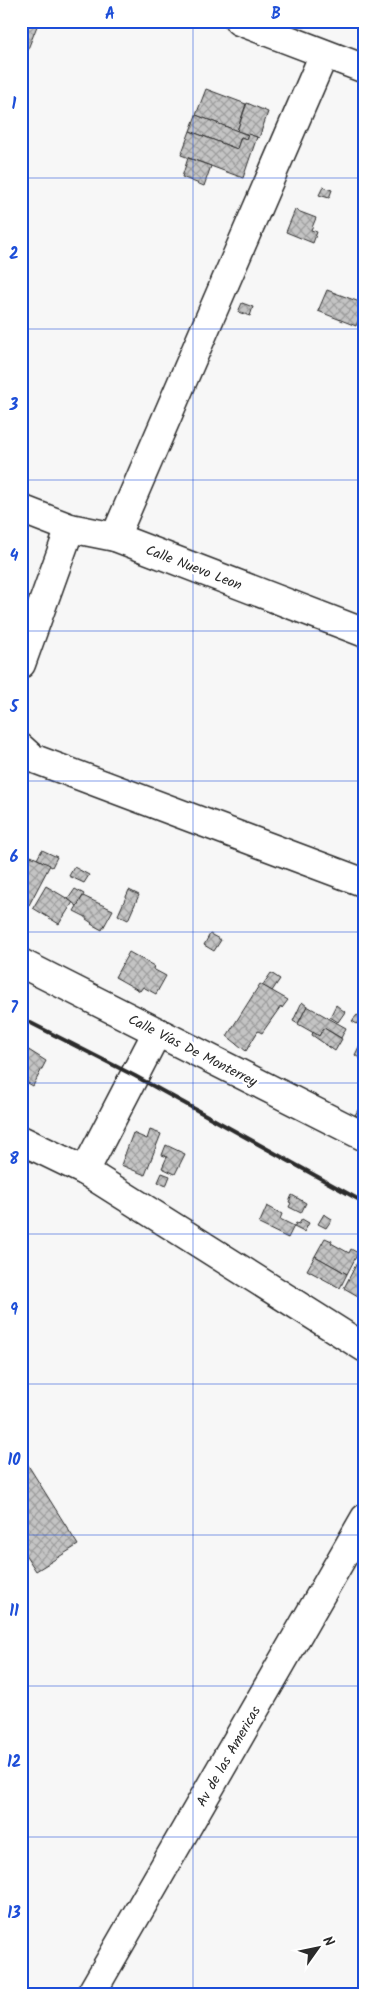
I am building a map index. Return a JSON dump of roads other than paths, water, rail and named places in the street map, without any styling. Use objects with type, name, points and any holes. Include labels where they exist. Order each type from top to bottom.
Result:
[{"type":"street","points":[[239,21],[365,69]]},
{"type":"street","points":[[115,537],[324,54]]},
{"type":"street","name":"Calle Nuevo Leon","points":[[21,509],[70,528],[115,537],[365,633]]},
{"type":"street","points":[[21,664],[70,528]]},
{"type":"street","points":[[21,748],[32,758],[365,883]]},
{"type":"street","name":"Calle Vías De Monterrey","points":[[21,963],[365,1137]]},
{"type":"street","points":[[85,1171],[157,1032]]},
{"type":"street","points":[[21,1140],[85,1171],[365,1348]]},
{"type":"street","name":"Av de las Americas","points":[[91,1994],[365,1518]]},
{"type":"railway","points":[[21,1018],[135,1076],[365,1203]]}]
